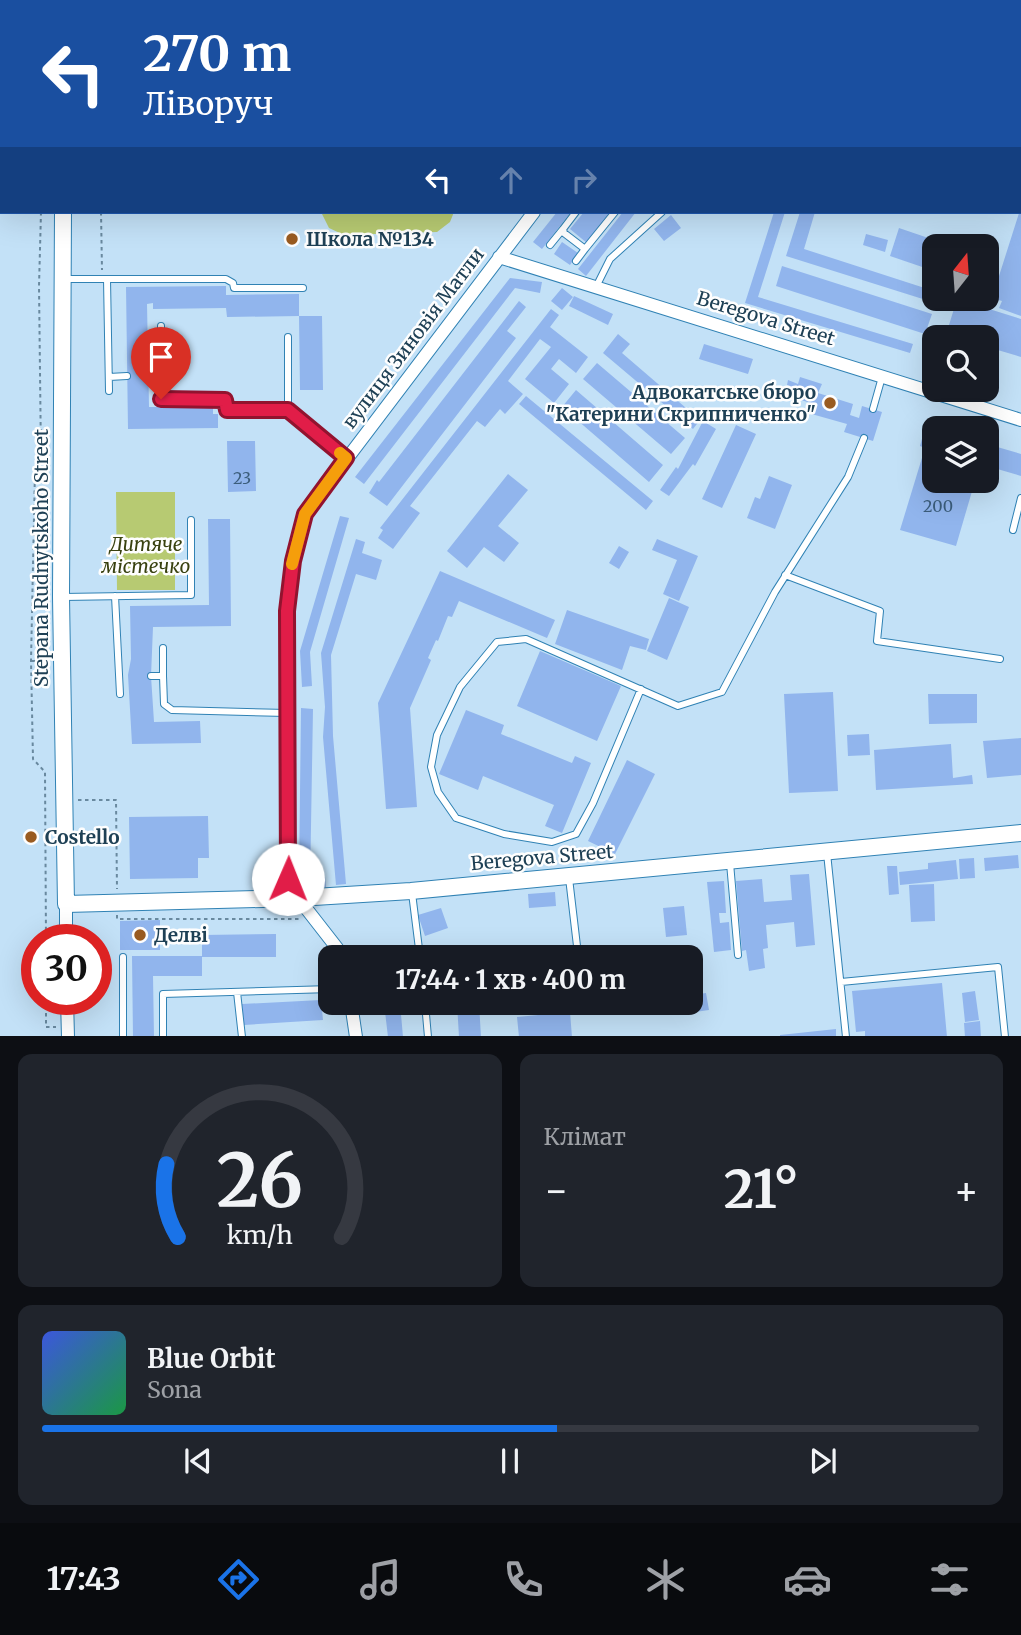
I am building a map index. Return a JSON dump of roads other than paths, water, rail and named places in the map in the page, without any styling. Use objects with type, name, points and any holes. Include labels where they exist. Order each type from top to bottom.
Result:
[{"type":"street","name":"Stepana Rudnytskoho Street","points":[[63,214],[61,597],[66,904]]},
{"type":"street","name":"вулиця Зиновія Матли","points":[[335,945],[288,879],[287,611],[293,561],[305,514],[532,214]]},
{"type":"street","name":"Beregova Street","points":[[499,257],[1021,420]]},
{"type":"street","name":"Beregova Street","points":[[66,904],[117,911],[411,891],[1021,833]]},
{"type":"street","points":[[66,904],[66,924]]},
{"type":"street","points":[[353,1015],[356,1036]]},
{"type":"lane","points":[[550,245],[574,214]]},
{"type":"lane","points":[[576,261],[613,214]]},
{"type":"lane","points":[[596,287],[610,260],[660,214]]},
{"type":"lane","points":[[562,229],[585,249]]},
{"type":"lane","points":[[63,279],[226,279],[233,283],[234,288],[303,288]]},
{"type":"lane","points":[[105,279],[109,391]]},
{"type":"lane","points":[[161,326],[161,399],[225,400],[227,410],[288,410],[346,458]]},
{"type":"lane","points":[[288,337],[288,410]]},
{"type":"lane","points":[[109,377],[127,376]]},
{"type":"lane","points":[[148,376],[161,376]]},
{"type":"lane","points":[[873,409],[882,377]]},
{"type":"lane","points":[[641,689],[593,803],[576,834],[552,842],[504,834],[456,818],[438,792],[432,767],[437,735],[460,687],[497,642],[526,639],[641,689],[678,706],[722,692],[785,575],[848,477],[864,438]]},
{"type":"lane","points":[[1013,530],[1021,498]]},
{"type":"lane","points":[[61,597],[191,595],[191,520]]},
{"type":"lane","points":[[785,575],[880,611],[877,641],[1000,659]]},
{"type":"lane","points":[[115,596],[120,694]]},
{"type":"lane","points":[[163,648],[164,705],[172,710],[287,713]]},
{"type":"lane","points":[[119,675],[128,675]]},
{"type":"lane","points":[[151,676],[163,676]]},
{"type":"lane","points":[[827,852],[846,1036]]},
{"type":"lane","points":[[730,861],[738,955]]},
{"type":"lane","points":[[569,876],[577,945]]},
{"type":"lane","points":[[411,891],[418,945]]},
{"type":"lane","points":[[123,957],[123,1036]]},
{"type":"lane","points":[[841,982],[998,967],[1005,1036]]},
{"type":"lane","points":[[163,1036],[163,994],[318,989]]},
{"type":"lane","points":[[237,992],[242,1036]]},
{"type":"lane","points":[[426,1015],[428,1036]]},
{"type":"place","name":"Школа №134","points":[[292,239]]},
{"type":"place","name":"Адвокатське бюро \"Катерини Скрипниченко\"","points":[[830,403]]},
{"type":"place","name":"Costello","points":[[31,837]]},
{"type":"place","name":"Делві","points":[[140,935]]},
{"type":"park label","name":"Дитяче містечко","points":[[146,555]]}]
